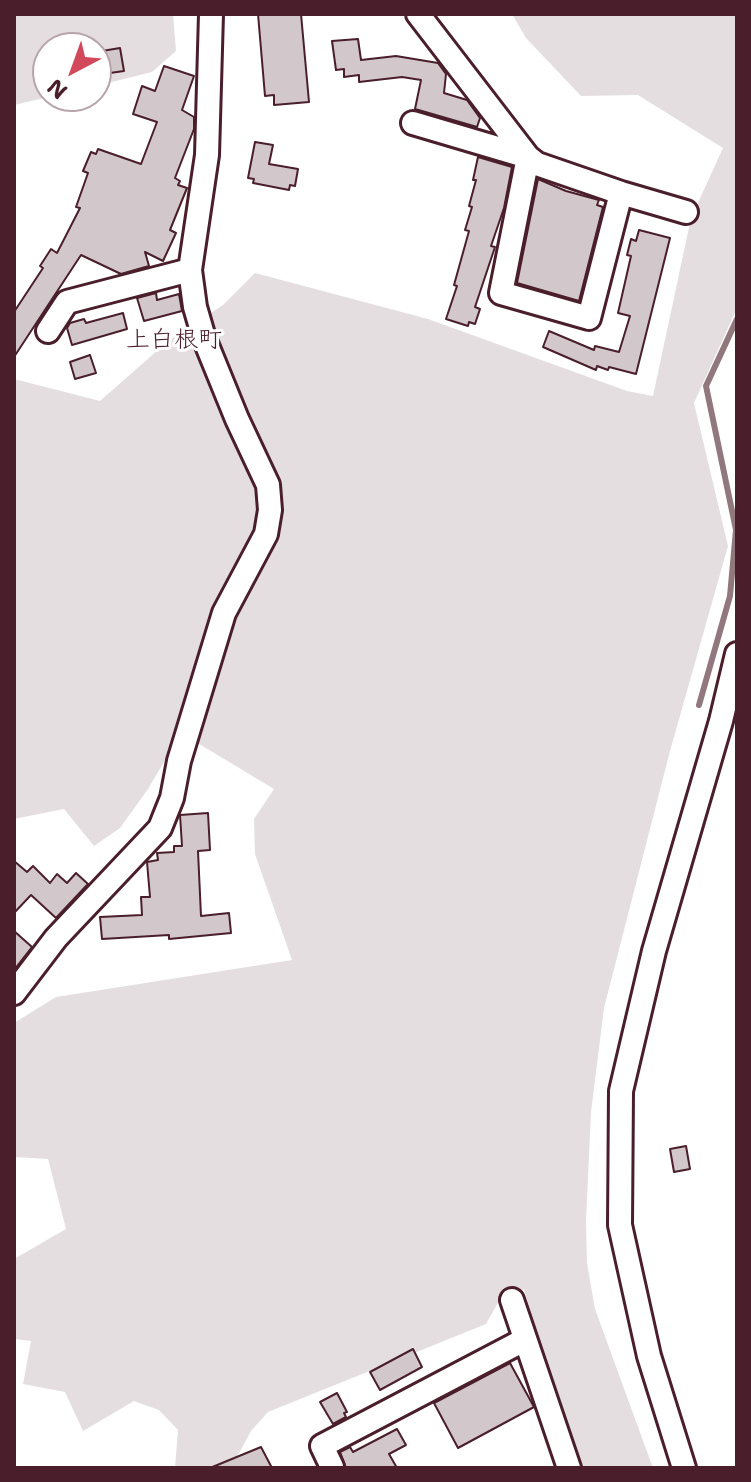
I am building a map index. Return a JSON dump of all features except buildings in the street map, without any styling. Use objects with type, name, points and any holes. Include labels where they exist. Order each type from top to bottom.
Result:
[{"type":"street","points":[[14,993],[56,938],[160,828],[172,798],[183,747],[224,613],[266,534],[270,510],[268,485],[204,338],[195,307],[190,270],[207,155],[211,14]]},
{"type":"street","points":[[418,14],[528,157],[537,164],[686,212]]},
{"type":"street","points":[[413,123],[528,157]]},
{"type":"street","points":[[528,157],[501,293],[589,318],[621,193]]},
{"type":"street","points":[[48,331],[67,302],[190,270]]},
{"type":"street","points":[[684,1468],[649,1356],[620,1225],[621,1091],[654,951],[721,721],[737,654]]},
{"type":"street","points":[[512,1300],[569,1468]]},
{"type":"street","points":[[332,1467],[322,1446],[524,1340]]},
{"type":"shaded area","points":[[14,14],[173,14],[176,51],[152,72],[112,82],[112,32],[32,32],[32,101],[14,105]]},
{"type":"shaded area","points":[[512,14],[737,14],[737,308],[694,403],[728,546],[670,751],[604,1008],[591,1112],[586,1221],[587,1263],[595,1309],[653,1468],[575,1468],[524,1289],[500,1299],[486,1324],[268,1412],[251,1431],[236,1459],[224,1468],[175,1468],[178,1430],[159,1410],[134,1401],[83,1431],[65,1392],[23,1384],[31,1341],[14,1339],[14,1259],[66,1229],[48,1159],[14,1157],[14,1023],[56,997],[292,960],[255,854],[254,819],[274,789],[181,733],[148,789],[120,828],[94,846],[64,809],[14,819],[14,379],[100,401],[167,342],[223,305],[255,273],[428,319],[627,391],[653,396],[691,218],[723,148],[638,95],[581,96],[526,38]]},
{"type":"waterway","points":[[699,705],[730,596],[736,530],[706,386],[737,319]]},
{"type":"district","name":"上白根町","points":[[174,341]]}]
